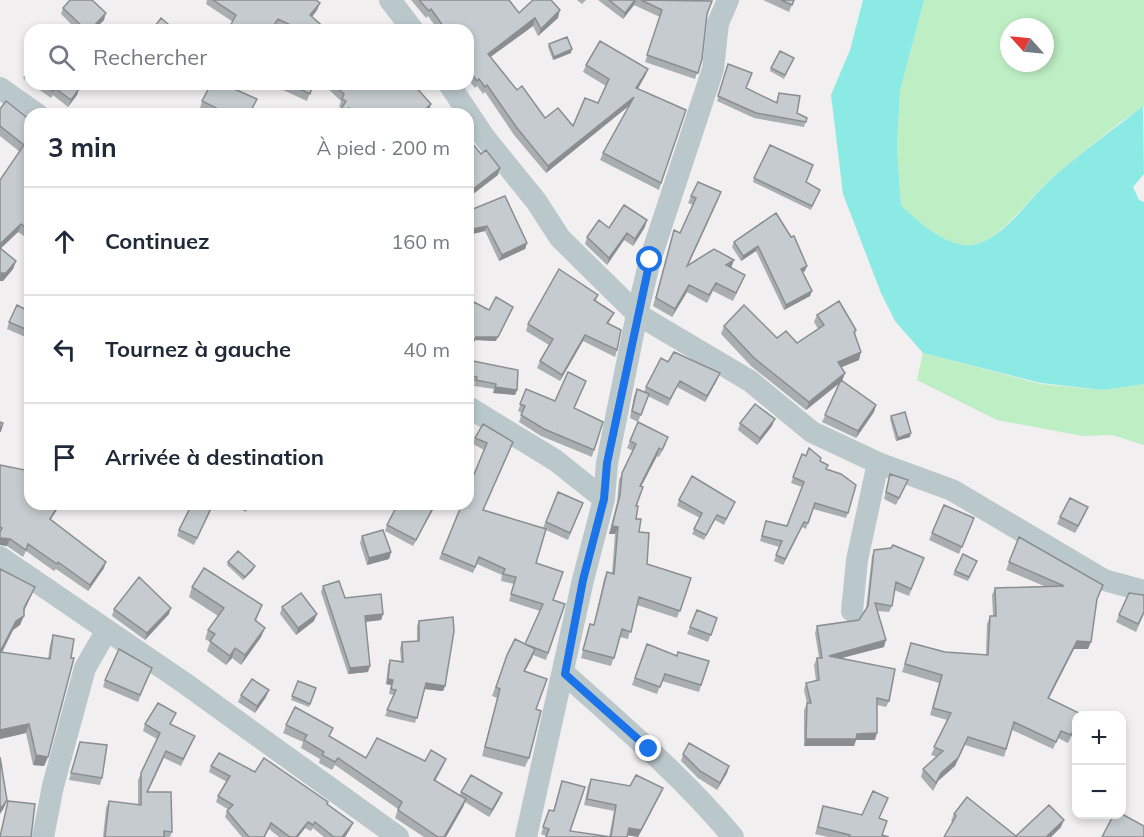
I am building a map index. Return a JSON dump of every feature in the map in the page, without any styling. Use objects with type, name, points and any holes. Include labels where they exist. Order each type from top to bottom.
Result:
[{"type":"street","points":[[390,0],[408,24]]},
{"type":"street","points":[[526,837],[565,674],[583,580],[604,499],[607,463],[650,260],[713,69],[718,23],[728,0]]},
{"type":"street","points":[[0,88],[28,108]]},
{"type":"street","points":[[453,90],[465,108]]},
{"type":"street","points":[[474,122],[536,201],[560,238],[637,314],[750,381],[812,432],[878,463],[952,490],[1104,580],[1144,591]]},
{"type":"street","points":[[474,412],[555,460],[604,499]]},
{"type":"street","points":[[852,611],[857,560],[878,463]]},
{"type":"street","points":[[0,557],[107,630],[398,837]]},
{"type":"street","points":[[43,837],[53,786],[85,668],[107,630]]},
{"type":"street","points":[[565,674],[649,749],[708,807],[733,837]]},
{"type":"green space","points":[[924,0],[1144,0],[1144,106],[1073,160],[993,236],[982,242],[961,245],[942,238],[915,219],[901,205],[897,149],[900,91]]},
{"type":"green space","points":[[923,353],[1041,384],[1103,390],[1144,384],[1144,445],[1112,435],[1083,436],[997,420],[917,380]]},
{"type":"water","points":[[863,0],[924,0],[900,91],[897,149],[901,205],[933,232],[953,242],[972,245],[994,236],[1014,219],[1060,171],[1143,106],[1144,174],[1133,187],[1139,200],[1144,202],[1144,384],[1103,390],[1041,383],[923,353],[895,321],[881,293],[843,194],[831,95],[850,50]]},
{"type":"building","points":[[70,0],[92,0],[106,13],[96,24],[80,24],[63,8]]},
{"type":"building","points":[[213,0],[316,0],[320,3],[310,15],[320,24],[288,24],[278,19],[275,24],[231,24],[236,15]]},
{"type":"building","points":[[419,0],[509,0],[519,13],[533,0],[551,0],[560,10],[541,29],[535,18],[488,54],[517,90],[522,86],[545,118],[558,108],[573,126],[585,98],[598,103],[609,79],[586,65],[600,41],[648,69],[636,88],[686,110],[661,183],[603,153],[634,97],[548,166],[517,128],[487,85],[485,87],[479,79],[477,81],[474,77],[474,24],[442,24],[431,9],[429,11]]},
{"type":"building","points":[[609,0],[635,0],[625,13]]},
{"type":"building","points":[[641,0],[712,1],[707,14],[702,59],[698,73],[647,55],[662,10]]},
{"type":"building","points":[[781,0],[794,0],[792,5]]},
{"type":"building","points":[[161,18],[168,24],[156,24]]},
{"type":"building","points":[[567,37],[572,49],[554,57],[549,44]]},
{"type":"building","points":[[780,51],[794,58],[785,75],[771,68]]},
{"type":"building","points":[[728,64],[752,73],[746,88],[777,103],[779,93],[800,96],[797,113],[807,118],[806,122],[756,113],[718,96]]},
{"type":"building","points":[[58,90],[78,90],[71,100]]},
{"type":"building","points":[[208,90],[237,90],[257,99],[252,108],[216,108],[202,101]]},
{"type":"building","points":[[340,90],[418,90],[431,104],[427,108],[342,108],[346,101],[342,99],[344,94]]},
{"type":"building","points":[[6,101],[24,115],[24,145],[0,126],[0,109]]},
{"type":"building","points":[[24,145],[24,226],[21,224],[0,244],[0,180]]},
{"type":"building","points":[[474,145],[481,154],[486,150],[500,168],[474,188]]},
{"type":"building","points":[[770,145],[813,165],[806,182],[820,190],[812,206],[754,178]]},
{"type":"building","points":[[698,182],[721,192],[687,266],[714,249],[734,260],[726,265],[745,275],[736,293],[716,283],[709,295],[689,285],[675,309],[656,298],[674,230],[680,233],[696,198],[691,196]]},
{"type":"building","points":[[505,196],[527,243],[502,255],[487,226],[474,229],[474,209]]},
{"type":"building","points":[[624,205],[647,220],[635,239],[627,233],[609,258],[587,237],[599,220],[609,228]]},
{"type":"building","points":[[776,213],[791,237],[794,236],[807,266],[801,269],[812,291],[786,305],[758,246],[743,256],[734,242]]},
{"type":"building","points":[[0,248],[16,261],[6,273],[0,273]]},
{"type":"building","points":[[559,269],[598,295],[594,300],[614,313],[607,323],[621,330],[617,350],[585,335],[562,375],[540,361],[553,339],[528,324]]},
{"type":"building","points":[[496,297],[513,307],[498,337],[476,337],[474,341],[474,302],[489,310]]},
{"type":"building","points":[[839,301],[856,330],[854,332],[861,352],[838,362],[845,373],[809,402],[754,358],[724,326],[744,305],[777,338],[786,331],[797,343],[824,325],[817,315]]},
{"type":"building","points":[[17,305],[24,309],[24,328],[9,322]]},
{"type":"building","points":[[674,352],[720,373],[707,396],[680,381],[670,399],[646,387],[661,358],[668,362]]},
{"type":"building","points":[[474,361],[518,370],[517,390],[495,387],[496,384],[476,380],[477,377],[474,376]]},
{"type":"building","points":[[568,372],[586,381],[574,408],[603,422],[594,450],[544,429],[521,415],[525,406],[520,404],[526,389],[555,401]]},
{"type":"building","points":[[841,380],[876,405],[858,431],[825,415]]},
{"type":"building","points":[[637,389],[649,394],[641,415],[632,411]]},
{"type":"building","points":[[755,404],[775,419],[760,438],[740,423]]},
{"type":"building","points":[[905,412],[911,433],[898,438],[891,416]]},
{"type":"building","points":[[638,422],[668,437],[662,450],[659,448],[640,486],[643,487],[636,506],[638,506],[636,519],[641,519],[639,532],[649,533],[647,564],[691,578],[680,611],[639,597],[631,632],[622,629],[614,658],[583,650],[590,624],[594,625],[607,572],[614,574],[618,527],[612,526],[620,495],[622,473],[636,444],[630,441]]},
{"type":"building","points":[[483,424],[513,442],[483,510],[546,529],[536,563],[563,572],[553,600],[565,604],[548,653],[525,644],[543,604],[511,594],[516,577],[503,574],[505,569],[479,557],[475,567],[442,553],[460,510],[474,510],[474,474],[487,443],[475,438]]},
{"type":"building","points":[[809,448],[821,458],[820,461],[828,465],[826,469],[841,474],[856,485],[848,513],[815,503],[808,523],[804,522],[785,559],[776,555],[782,541],[762,536],[766,521],[787,526],[804,482],[793,477],[802,454],[806,456]]},
{"type":"building","points":[[0,465],[24,470],[24,510],[55,510],[50,519],[106,562],[90,585],[28,544],[26,550],[10,539],[0,538],[2,528],[0,527]]},
{"type":"building","points":[[890,474],[908,480],[899,498],[886,492]]},
{"type":"building","points":[[692,476],[735,502],[726,519],[717,515],[706,535],[694,529],[702,513],[679,500]]},
{"type":"building","points":[[558,492],[583,503],[570,533],[546,522]]},
{"type":"building","points":[[1070,498],[1088,507],[1078,526],[1060,517]]},
{"type":"building","points":[[944,505],[974,518],[962,547],[932,533]]},
{"type":"building","points":[[189,510],[210,510],[197,538],[179,530]]},
{"type":"building","points":[[395,510],[432,510],[416,540],[387,525]]},
{"type":"building","points":[[383,530],[391,552],[369,558],[362,536]]},
{"type":"building","points":[[1019,537],[1103,585],[1097,599],[1091,642],[1077,641],[1048,698],[1075,711],[1072,711],[1072,733],[1071,735],[1061,731],[1056,742],[1014,722],[1006,749],[968,737],[958,758],[941,773],[936,783],[923,769],[943,751],[934,747],[951,713],[933,708],[942,675],[905,664],[911,643],[945,652],[988,655],[990,616],[996,616],[995,588],[1064,586],[1009,562]]},
{"type":"building","points":[[893,545],[924,558],[911,589],[896,582],[892,606],[875,603],[886,640],[829,656],[895,669],[889,701],[877,698],[877,733],[857,734],[856,739],[806,739],[807,703],[811,703],[806,683],[819,680],[817,658],[822,658],[817,626],[859,620],[868,606],[874,550],[891,548]]},
{"type":"building","points":[[238,551],[255,566],[245,577],[228,562]]},
{"type":"building","points":[[963,554],[977,561],[969,577],[955,571]]},
{"type":"building","points":[[204,568],[262,605],[255,620],[265,628],[245,655],[235,648],[230,656],[210,641],[215,634],[208,630],[224,608],[192,587]]},
{"type":"building","points":[[0,569],[35,587],[24,608],[24,616],[16,621],[0,652]]},
{"type":"building","points":[[139,577],[171,608],[147,633],[114,609]]},
{"type":"building","points":[[339,581],[345,598],[381,594],[383,614],[365,616],[370,666],[350,668],[323,586]]},
{"type":"building","points":[[301,593],[317,614],[298,628],[282,607]]},
{"type":"building","points":[[1129,593],[1144,595],[1144,612],[1138,624],[1119,615]]},
{"type":"building","points":[[697,610],[717,618],[711,635],[690,627]]},
{"type":"building","points":[[453,617],[454,631],[445,686],[426,683],[417,718],[387,710],[396,690],[391,689],[393,680],[388,679],[390,660],[403,662],[402,642],[419,641],[419,621]]},
{"type":"building","points":[[53,635],[74,639],[71,658],[74,658],[48,757],[36,755],[29,724],[0,730],[0,652],[50,659]]},
{"type":"building","points":[[515,639],[535,649],[524,671],[547,679],[536,709],[541,711],[529,758],[485,747],[500,689],[496,687]]},
{"type":"building","points":[[647,644],[677,656],[678,652],[709,661],[701,685],[665,674],[660,687],[635,678]]},
{"type":"building","points":[[119,649],[152,668],[140,695],[105,680]]},
{"type":"building","points":[[252,679],[269,690],[257,706],[241,695]]},
{"type":"building","points":[[298,681],[316,688],[310,704],[292,696]]},
{"type":"building","points":[[158,703],[176,713],[170,724],[195,736],[183,759],[166,751],[147,792],[171,792],[172,832],[164,831],[164,837],[105,837],[109,801],[141,805],[141,773],[160,733],[145,724]]},
{"type":"building","points":[[295,707],[333,728],[329,736],[366,758],[377,738],[425,761],[431,750],[446,759],[434,780],[466,799],[444,837],[438,837],[398,810],[402,802],[338,758],[335,762],[322,755],[324,752],[304,740],[307,735],[286,725]]},
{"type":"building","points":[[80,742],[107,745],[102,778],[71,773]]},
{"type":"building","points":[[689,743],[729,766],[720,783],[700,771],[683,754]]},
{"type":"building","points":[[219,753],[255,772],[264,758],[328,802],[327,804],[353,823],[342,837],[334,837],[315,822],[313,825],[308,822],[296,837],[290,837],[271,823],[264,837],[249,837],[227,811],[233,805],[218,796],[230,776],[211,766]]},
{"type":"building","points":[[0,757],[7,800],[0,807]]},
{"type":"building","points":[[471,775],[502,793],[492,810],[461,792]]},
{"type":"building","points":[[636,775],[663,788],[641,830],[629,828],[627,837],[611,837],[616,805],[587,799],[591,779],[630,786]]},
{"type":"building","points":[[562,781],[585,787],[570,831],[611,837],[546,837],[549,829],[543,827],[549,810],[554,811]]},
{"type":"building","points":[[873,791],[888,798],[879,818],[887,821],[882,835],[889,837],[849,837],[850,835],[818,827],[823,806],[862,815]]},
{"type":"building","points":[[967,797],[1016,836],[1049,805],[1064,820],[1046,837],[944,837],[956,816],[954,814]]},
{"type":"building","points":[[8,801],[35,804],[31,837],[0,837]]},
{"type":"building","points":[[1126,816],[1144,826],[1144,837],[1102,837],[1111,819],[1126,819]]},
{"type":"route","points":[[649,749],[565,674],[583,580],[604,499],[607,463],[650,260]]}]
